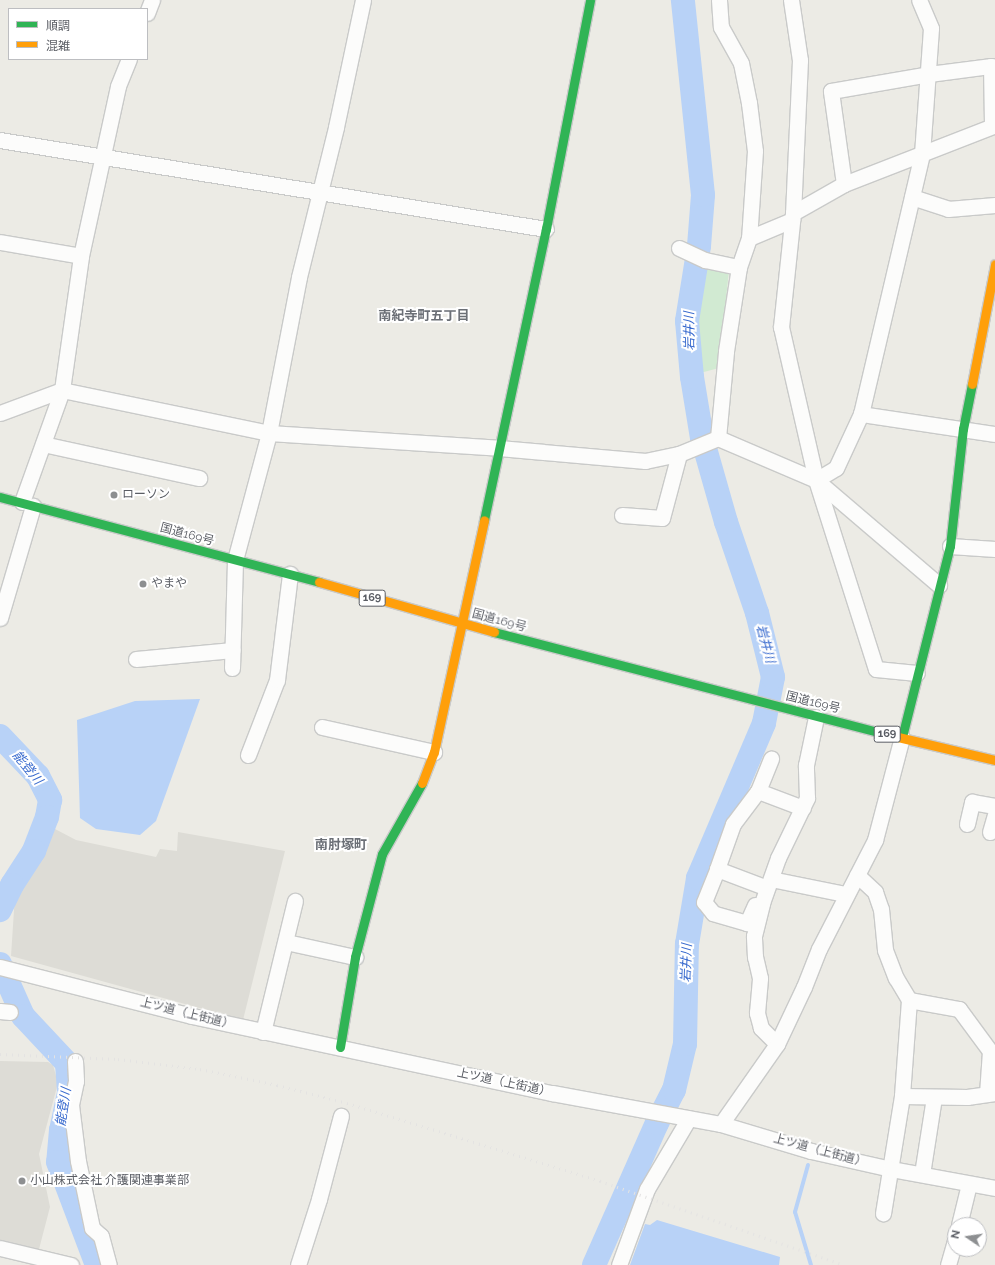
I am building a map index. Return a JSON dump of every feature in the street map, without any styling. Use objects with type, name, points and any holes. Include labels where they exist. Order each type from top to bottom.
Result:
[{"type":"main road","points":[[340,1047],[355,957],[382,854],[421,785],[434,752],[463,624],[546,229],[590,0]]},
{"type":"main road","points":[[902,737],[950,546],[963,429],[995,265]]},
{"type":"main road","name":"国道169号","points":[[0,497],[290,574],[463,624],[816,717],[995,760]]},
{"type":"street","points":[[148,10],[152,0]]},
{"type":"street","points":[[232,668],[234,560],[269,433],[299,277],[320,192],[363,0]]},
{"type":"street","points":[[714,440],[739,267],[749,238],[755,152],[742,63],[721,27],[719,0]]},
{"type":"street","points":[[791,0],[800,60],[792,216],[781,327],[816,480],[876,669],[917,673]]},
{"type":"street","points":[[816,480],[836,468],[861,414],[922,154],[929,74],[931,28],[919,0]]},
{"type":"street","points":[[0,618],[43,444],[62,390],[81,256],[118,86],[129,60]]},
{"type":"street","points":[[749,238],[792,216],[844,184],[994,125],[991,66],[929,74],[831,91],[844,184]]},
{"type":"street","points":[[0,140],[546,229]]},
{"type":"street","points":[[912,197],[948,209],[995,204]]},
{"type":"street","points":[[0,242],[81,256]]},
{"type":"street","points":[[679,248],[705,260],[739,267]]},
{"type":"street","points":[[0,413],[62,390],[269,433],[499,448],[645,461],[683,452],[714,440],[816,480],[939,585]]},
{"type":"street","points":[[861,414],[995,434]]},
{"type":"street","points":[[43,444],[199,478]]},
{"type":"street","points":[[622,515],[662,518],[664,502],[683,452]]},
{"type":"street","points":[[950,546],[995,549]]},
{"type":"street","points":[[248,755],[276,680],[290,574]]},
{"type":"street","points":[[136,659],[232,650]]},
{"type":"street","points":[[777,1044],[761,1028],[757,1013],[760,978],[755,957],[754,936],[762,902],[778,858],[807,798],[806,765],[816,717]]},
{"type":"street","points":[[322,728],[434,752]]},
{"type":"street","points":[[721,1124],[777,1044],[845,894],[857,875],[875,840],[902,737]]},
{"type":"street","points":[[762,902],[756,902],[748,923],[713,913],[704,902],[733,824],[758,791],[771,758]]},
{"type":"street","points":[[758,791],[803,808]]},
{"type":"street","points":[[967,824],[972,802],[995,806]]},
{"type":"street","points":[[990,832],[995,815]]},
{"type":"street","points":[[717,870],[769,883],[845,894]]},
{"type":"street","points":[[857,875],[875,892],[881,909],[885,950],[896,978],[909,1000],[902,1096],[892,1156],[892,1169],[883,1213]]},
{"type":"street","points":[[263,1032],[295,901]]},
{"type":"street","points":[[286,942],[355,957]]},
{"type":"street","name":"上ツ道（上街道）","points":[[7,968],[192,1016],[263,1032],[340,1047],[552,1094],[721,1124],[811,1151],[892,1169],[995,1188]]},
{"type":"street","points":[[902,1096],[934,1097],[991,1093],[993,1050],[959,1010],[909,1000]]},
{"type":"street","points":[[75,1061],[76,1081],[71,1105],[78,1161],[92,1228],[101,1236],[109,1265]]},
{"type":"street","points":[[922,1174],[934,1097]]},
{"type":"street","points":[[298,1265],[319,1199],[341,1116]]},
{"type":"street","points":[[619,1265],[647,1189],[689,1118]]},
{"type":"street","points":[[961,1217],[969,1184]]},
{"type":"street","points":[[0,1248],[23,1259],[71,1265]]},
{"type":"shaded area","points":[[55,829],[76,840],[156,857],[160,849],[177,851],[178,832],[285,851],[243,1020],[11,956],[15,895]]},
{"type":"shaded area","name":"小山株式会社 介護関連事業部","points":[[0,1061],[48,1062],[53,1065],[58,1083],[39,1154],[50,1207],[38,1253],[0,1243]]},
{"type":"green space","points":[[704,265],[729,270],[719,368],[700,373],[695,325]]},
{"type":"water","points":[[200,699],[156,821],[140,835],[96,829],[80,818],[77,720],[135,701]]},
{"type":"water","points":[[657,1220],[780,1257],[779,1265],[630,1265],[645,1224],[650,1225]]},
{"type":"waterway","name":"岩井川","points":[[594,1265],[657,1123],[674,1090],[685,1044],[687,944],[698,878],[764,723],[773,677],[757,613],[726,522],[702,438],[692,377],[687,321],[699,246],[703,195],[683,0]]},
{"type":"waterway","name":"能登川","points":[[0,736],[38,776],[50,800],[47,817],[34,851],[12,885],[0,910]]},
{"type":"waterway","name":"能登川","points":[[0,964],[23,1016],[67,1063],[69,1093],[61,1130],[58,1162],[97,1265]]},
{"type":"waterway","points":[[808,1165],[795,1212],[811,1265]]},
{"type":"railway","points":[[0,1054],[118,1059],[200,1069],[277,1085],[347,1103],[600,1181],[844,1265]]},
{"type":"traffic: fast","points":[[484,520],[546,229],[590,0]]},
{"type":"traffic: fast","points":[[902,737],[950,546],[963,429],[972,384]]},
{"type":"traffic: fast","points":[[0,497],[319,582]]},
{"type":"traffic: fast","points":[[494,632],[898,737]]},
{"type":"traffic: fast","points":[[340,1047],[355,957],[382,854],[422,783]]},
{"type":"traffic: slow","points":[[972,384],[995,264]]},
{"type":"traffic: slow","points":[[422,783],[434,752],[484,520]]},
{"type":"traffic: slow","points":[[319,582],[494,632]]},
{"type":"traffic: slow","points":[[898,737],[995,760]]},
{"type":"place","name":"ローソン","points":[[114,495]]},
{"type":"place","name":"やまや","points":[[143,584]]},
{"type":"place","name":"小山株式会社 介護関連事業部","points":[[22,1181]]},
{"type":"district","name":"南紀寺町五丁目","points":[[424,316]]},
{"type":"district","name":"南肘塚町","points":[[341,845]]}]
